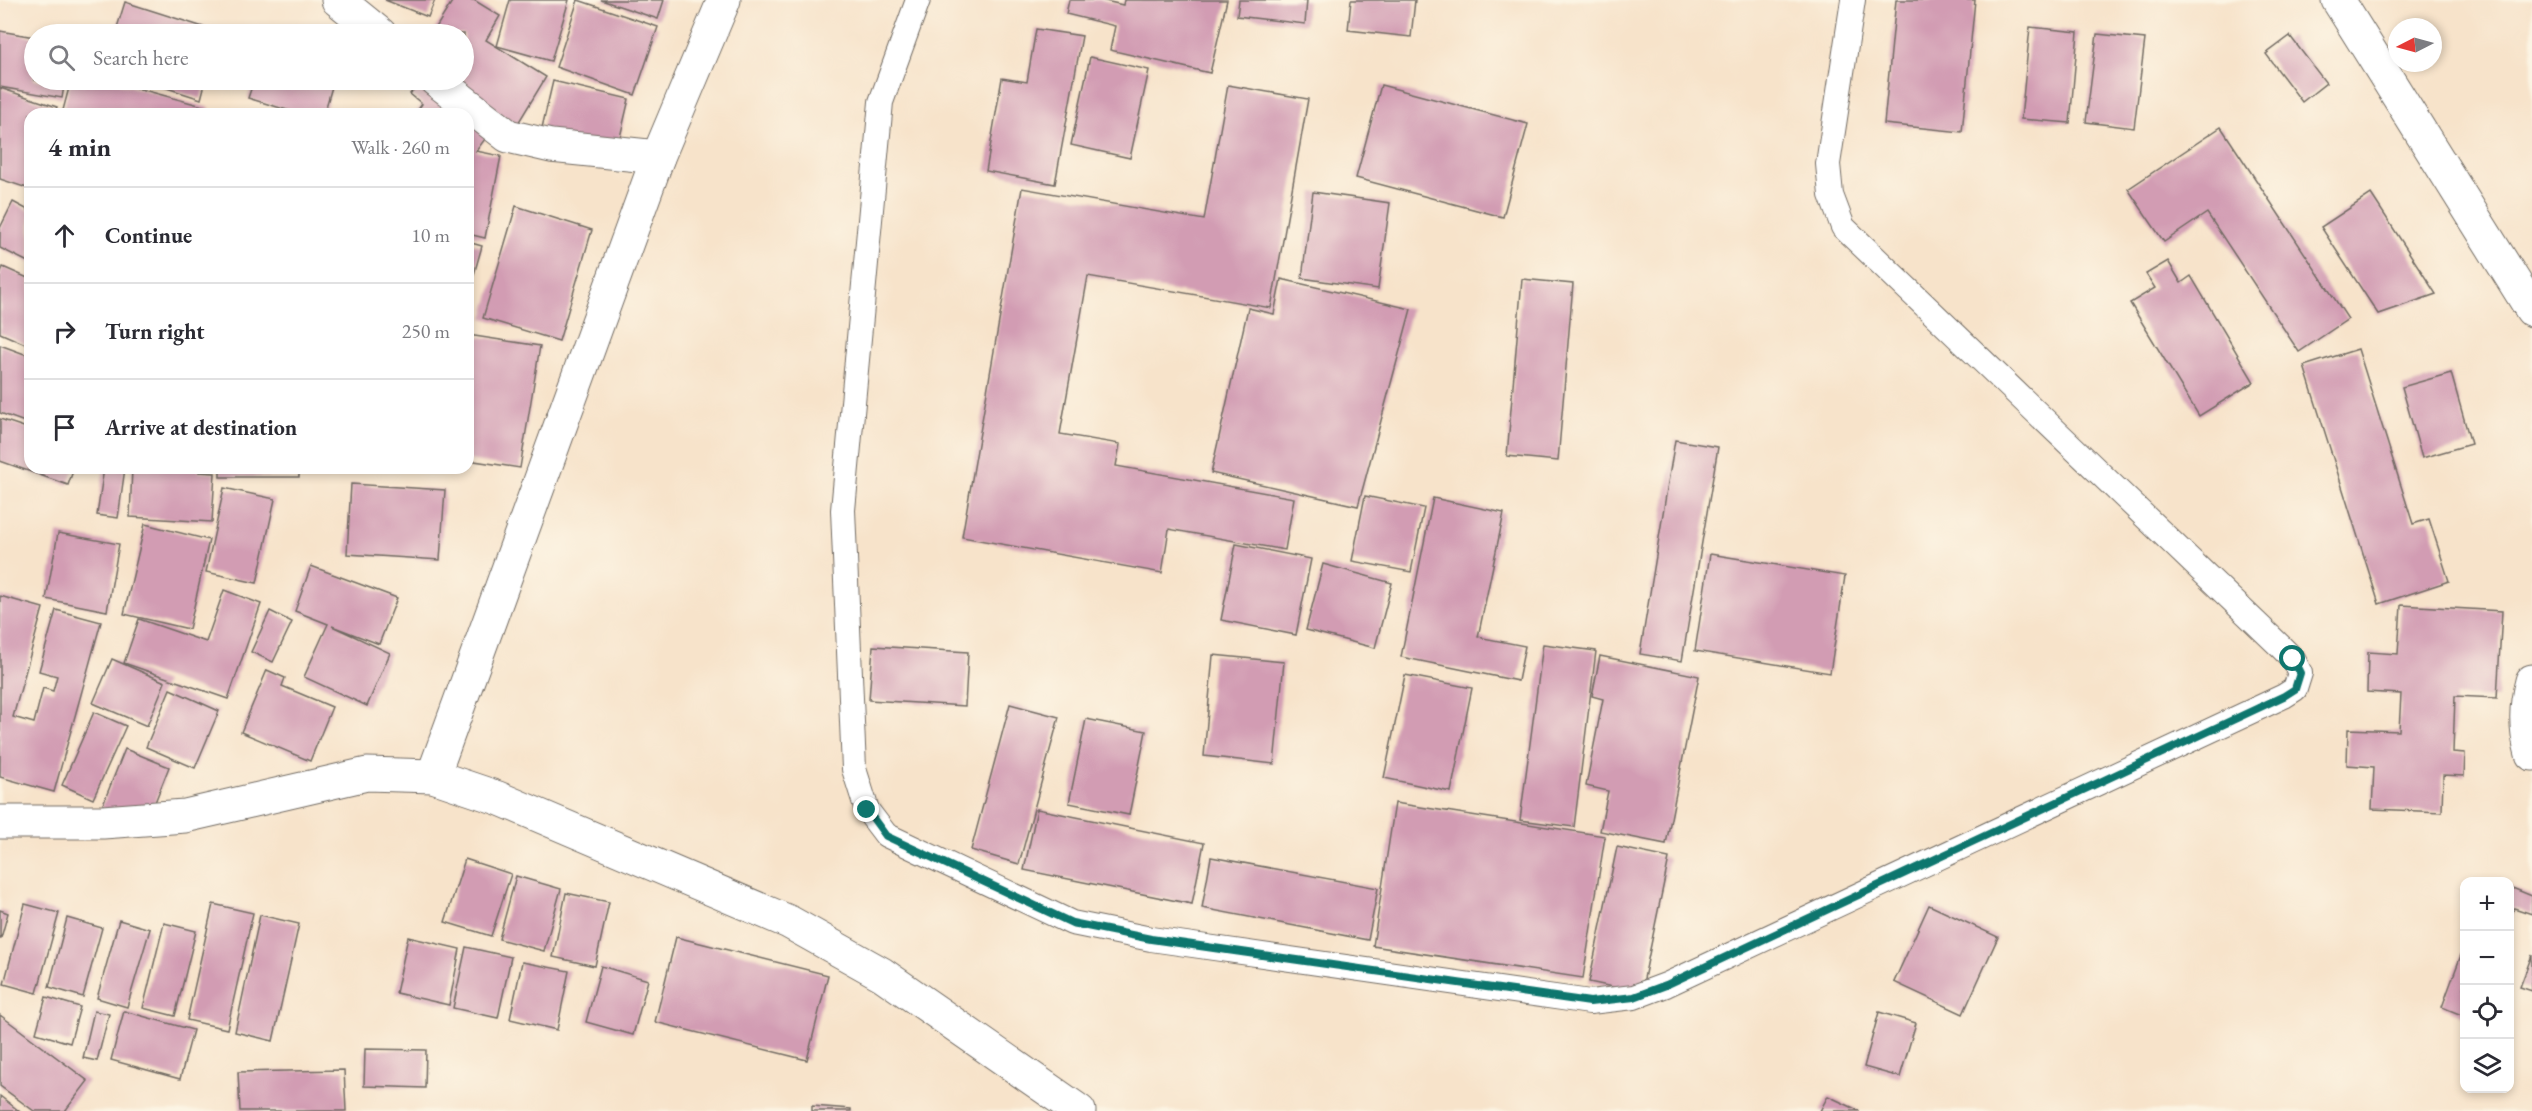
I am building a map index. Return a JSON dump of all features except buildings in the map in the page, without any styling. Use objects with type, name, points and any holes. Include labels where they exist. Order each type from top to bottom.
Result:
[{"type":"street","points":[[338,0],[368,24]]},
{"type":"street","points":[[433,776],[658,157],[724,0]]},
{"type":"street","points":[[2338,0],[2532,310]]},
{"type":"street","points":[[449,90],[472,108]]},
{"type":"street","points":[[474,110],[508,136],[551,146],[658,157]]},
{"type":"street","points":[[2532,681],[2526,704],[2527,735],[2532,754]]},
{"type":"street","points":[[0,822],[103,822],[185,816],[367,774],[433,776],[498,798],[789,922],[882,974],[1079,1111]]},
{"type":"lane","points":[[918,0],[881,102],[843,510],[854,769],[867,810],[886,836],[1072,923],[1163,940],[1590,1002],[1634,997],[1666,985],[2284,696],[2295,689],[2300,673],[2293,659],[2279,645],[1843,227],[1831,195],[1828,164],[1853,0]]},
{"type":"route","points":[[867,810],[886,836],[1072,923],[1151,939],[1590,1002],[1634,997],[1666,985],[2284,696],[2295,689],[2300,673],[2293,659]]}]
